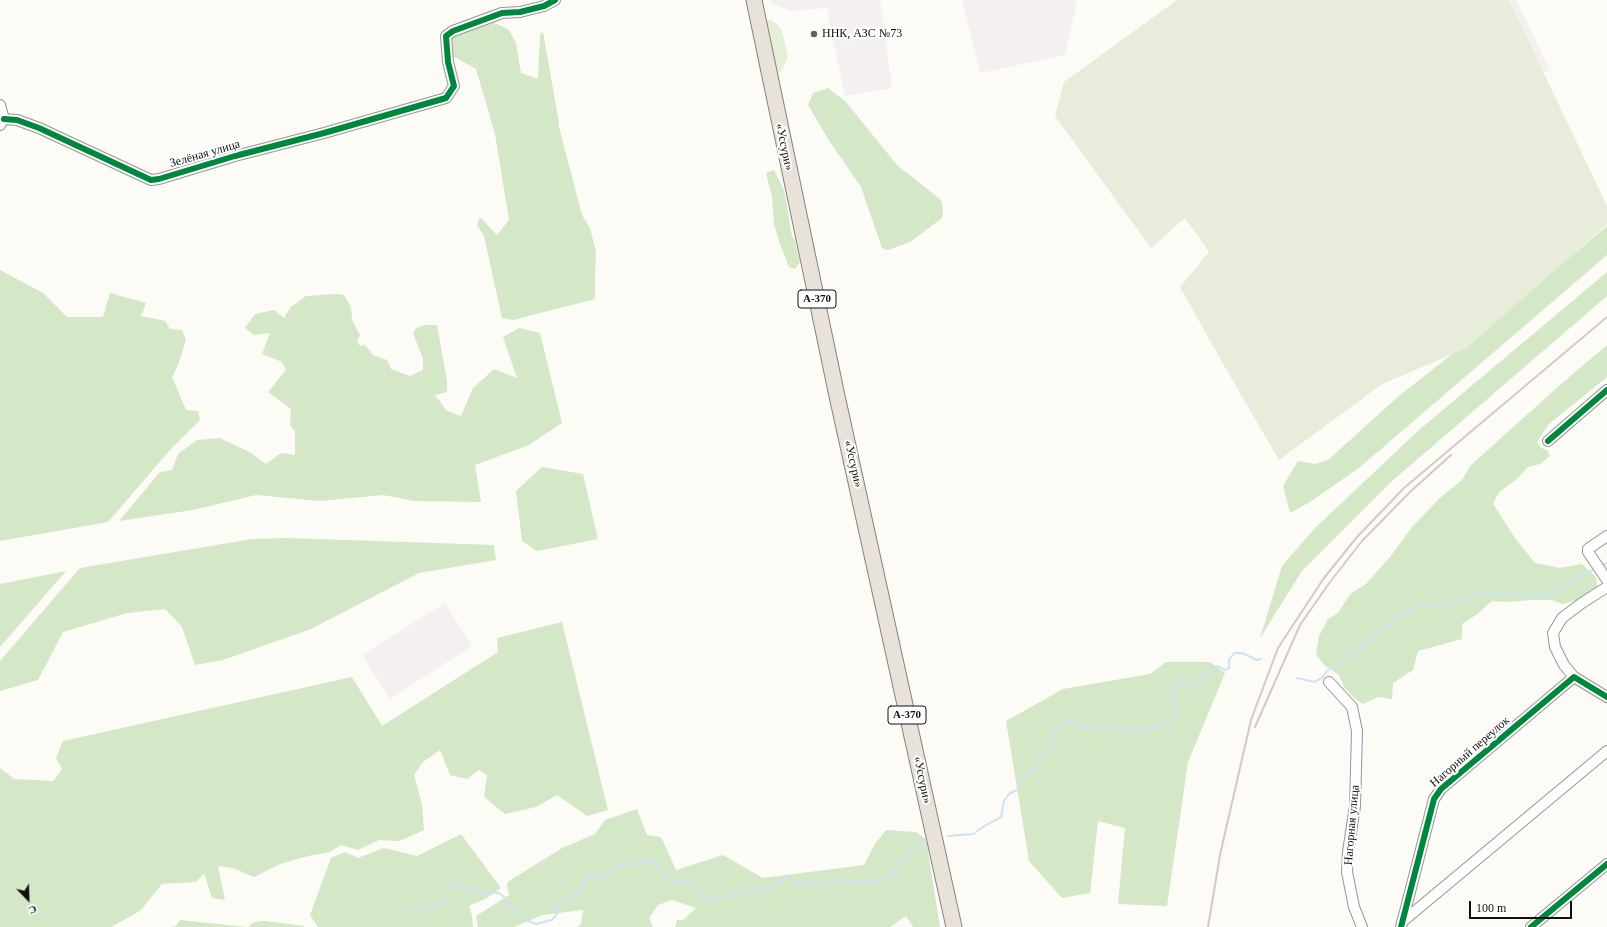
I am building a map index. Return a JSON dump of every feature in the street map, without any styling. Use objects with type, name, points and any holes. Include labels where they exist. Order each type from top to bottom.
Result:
[{"type":"highway","name":"«Уссури»","points":[[754,0],[838,396],[954,927]]},
{"type":"street","name":"Зелёная улица","points":[[2,122],[17,120],[39,128],[151,180],[419,107],[446,98],[454,86],[448,62],[446,36],[452,31],[502,13],[520,12],[544,6],[554,0]]},
{"type":"street","points":[[0,105],[2,122]]},
{"type":"street","points":[[1548,441],[1607,390]]},
{"type":"street","points":[[1607,536],[1588,548],[1590,555],[1607,580]]},
{"type":"street","points":[[1607,587],[1562,618],[1553,633],[1555,647],[1564,665],[1574,677],[1607,697]]},
{"type":"street","name":"Нагорный переулок","points":[[1402,925],[1437,793],[1574,677]]},
{"type":"street","name":"Нагорная улица","points":[[1329,682],[1352,707],[1357,731],[1356,806],[1348,852],[1347,872],[1354,907],[1362,927]]},
{"type":"street","name":"Нагорный переулок","points":[[1402,925],[1607,751]]},
{"type":"street","points":[[1531,927],[1607,864]]},
{"type":"shaded area","points":[[770,0],[880,0],[892,88],[845,96],[827,8],[791,11],[771,3]]},
{"type":"shaded area","points":[[962,0],[1077,0],[1065,55],[980,73]]},
{"type":"shaded area","points":[[1509,0],[1516,0],[1550,70],[1542,73]]},
{"type":"shaded area","points":[[445,603],[472,646],[390,699],[362,655]]},
{"type":"green space","points":[[1177,0],[1509,0],[1607,206],[1607,224],[1467,348],[1382,384],[1279,460],[1180,287],[1209,252],[1185,218],[1151,248],[1055,116],[1064,82]]},
{"type":"green space","points":[[770,19],[777,24],[782,31],[788,57],[781,72],[776,72],[765,23]]},
{"type":"green space","points":[[489,20],[509,30],[516,43],[521,73],[538,79],[540,35],[543,32],[559,127],[582,215],[590,228],[596,252],[595,299],[513,320],[502,318],[484,236],[477,225],[480,217],[497,235],[509,220],[495,134],[476,69],[451,55],[451,39],[461,31]]},
{"type":"green space","points":[[828,88],[846,102],[897,165],[941,200],[943,210],[942,218],[910,242],[888,250],[882,248],[861,187],[828,139],[808,105],[813,93]]},
{"type":"green space","points":[[774,170],[784,190],[792,236],[795,241],[800,262],[795,269],[789,267],[774,224],[772,197],[766,173]]},
{"type":"green space","points":[[1607,226],[1607,255],[1359,468],[1310,502],[1290,513],[1283,486],[1298,461],[1315,464],[1328,460],[1400,395],[1473,338]]},
{"type":"green space","points":[[0,270],[43,293],[67,317],[103,317],[110,293],[146,303],[141,316],[165,321],[170,329],[182,330],[186,340],[178,365],[172,377],[186,410],[198,411],[200,420],[170,450],[108,522],[0,541]]},
{"type":"green space","points":[[1607,272],[1607,296],[1391,482],[1302,571],[1260,638],[1282,566],[1314,529],[1419,430]]},
{"type":"green space","points":[[344,295],[351,307],[352,320],[360,335],[357,341],[360,346],[365,345],[373,355],[387,360],[391,369],[410,376],[423,370],[423,359],[413,333],[416,328],[425,325],[437,325],[447,381],[447,392],[435,395],[447,411],[461,416],[473,388],[494,369],[517,378],[503,337],[519,328],[540,333],[562,423],[529,445],[475,465],[481,502],[415,501],[383,495],[320,501],[256,495],[193,510],[119,521],[160,472],[172,470],[178,454],[197,440],[220,438],[251,453],[266,464],[281,453],[295,455],[295,431],[290,425],[291,409],[268,392],[286,370],[282,362],[262,354],[270,333],[254,335],[245,328],[255,314],[274,310],[284,318],[291,307],[306,296]]},
{"type":"green space","points":[[1607,345],[1607,377],[1549,424],[1537,442],[1541,448],[1547,450],[1550,456],[1540,464],[1528,467],[1516,480],[1499,492],[1493,504],[1515,538],[1535,563],[1560,568],[1581,564],[1596,577],[1598,589],[1585,598],[1562,604],[1552,600],[1508,602],[1492,601],[1476,615],[1462,624],[1462,639],[1418,651],[1413,670],[1393,683],[1392,699],[1378,697],[1363,704],[1354,698],[1344,687],[1339,675],[1324,665],[1316,654],[1319,636],[1328,619],[1338,613],[1350,594],[1366,584],[1390,557],[1413,526],[1440,498],[1462,480],[1470,466],[1561,384]]},
{"type":"green space","points":[[542,467],[583,474],[598,539],[537,551],[522,541],[516,491]]},
{"type":"green space","points":[[287,538],[494,545],[496,560],[419,573],[311,629],[223,660],[195,665],[182,627],[165,609],[127,613],[63,632],[38,680],[0,691],[0,661],[80,568],[252,539]]},
{"type":"green space","points":[[66,571],[0,647],[0,584]]},
{"type":"green space","points":[[562,622],[608,810],[587,816],[557,795],[536,807],[505,814],[484,797],[487,775],[479,770],[467,779],[450,775],[440,750],[423,762],[414,775],[422,804],[424,830],[400,841],[379,840],[358,850],[341,845],[330,852],[308,856],[280,864],[254,877],[233,868],[218,866],[225,900],[212,898],[204,873],[196,882],[162,884],[140,911],[111,927],[0,927],[0,768],[14,779],[53,781],[62,769],[56,758],[63,741],[352,677],[382,726],[498,652],[497,638]]},
{"type":"green space","points":[[1166,662],[1210,662],[1225,673],[1188,762],[1167,906],[1118,904],[1125,828],[1098,821],[1090,893],[1062,898],[1029,861],[1006,721],[1063,689],[1150,674]]},
{"type":"green space","points":[[637,809],[647,835],[661,837],[676,870],[723,855],[763,878],[864,865],[875,844],[886,830],[916,832],[926,839],[940,927],[913,927],[906,916],[890,927],[675,927],[677,920],[683,920],[696,908],[672,900],[658,905],[649,918],[653,927],[577,927],[581,924],[583,910],[543,915],[514,927],[478,927],[476,916],[509,895],[507,884],[509,881],[562,848],[595,834],[605,820]]},
{"type":"green space","points":[[461,834],[501,888],[487,898],[469,906],[473,927],[318,927],[310,915],[331,858],[345,852],[358,858],[384,848],[417,856]]},
{"type":"green space","points":[[180,920],[247,927],[171,927],[176,926]]},
{"type":"green space","points":[[265,921],[305,926],[248,927],[254,922]]},
{"type":"waterway","points":[[1601,566],[1607,563]]},
{"type":"waterway","points":[[1297,678],[1314,682],[1322,678],[1327,671],[1363,646],[1376,633],[1384,630],[1395,618],[1427,604],[1444,606],[1484,592],[1511,595],[1547,596],[1563,588],[1576,578],[1595,569]]},
{"type":"waterway","points":[[948,836],[973,834],[1001,817],[1004,801],[1009,794],[1017,790],[1020,782],[1034,770],[1036,762],[1049,752],[1052,745],[1052,736],[1062,722],[1070,721],[1086,727],[1102,726],[1126,730],[1152,729],[1167,723],[1176,715],[1178,711],[1172,700],[1172,691],[1179,681],[1187,681],[1188,684],[1192,685],[1200,683],[1204,675],[1214,667],[1217,666],[1225,670],[1229,668],[1229,660],[1234,653],[1242,653],[1257,660],[1261,659]]},
{"type":"waterway","points":[[404,909],[412,910],[444,903],[448,896],[448,887],[457,884],[473,891],[499,893],[505,898],[509,905],[528,921],[536,924],[552,920],[557,914],[554,905],[561,900],[569,899],[574,893],[581,890],[583,882],[589,876],[597,878],[606,877],[619,867],[652,860],[658,865],[661,873],[667,879],[674,882],[691,883],[698,886],[707,900],[715,900],[747,891],[771,889],[783,877],[791,878],[798,884],[806,882],[822,884],[829,881],[848,880],[864,884],[887,878],[904,858],[925,840]]},
{"type":"railway","points":[[1208,927],[1220,855],[1251,720],[1278,648],[1295,622],[1324,578],[1357,537],[1404,488],[1607,317]]},
{"type":"railway","points":[[1255,727],[1300,625],[1330,582],[1362,541],[1410,492],[1451,455]]},
{"type":"cycle path","points":[[4,119],[17,120],[39,128],[151,180],[159,179],[235,156],[324,133],[446,98],[454,86],[448,62],[446,36],[453,31],[502,13],[520,12],[544,6],[555,0]]},
{"type":"cycle path","points":[[1548,441],[1607,390]]},
{"type":"cycle path","points":[[1401,927],[1434,799],[1441,789],[1574,677],[1607,697]]},
{"type":"cycle path","points":[[1531,927],[1607,864]]},
{"type":"place","name":"ННК, АЗС №73","points":[[814,34]]}]
